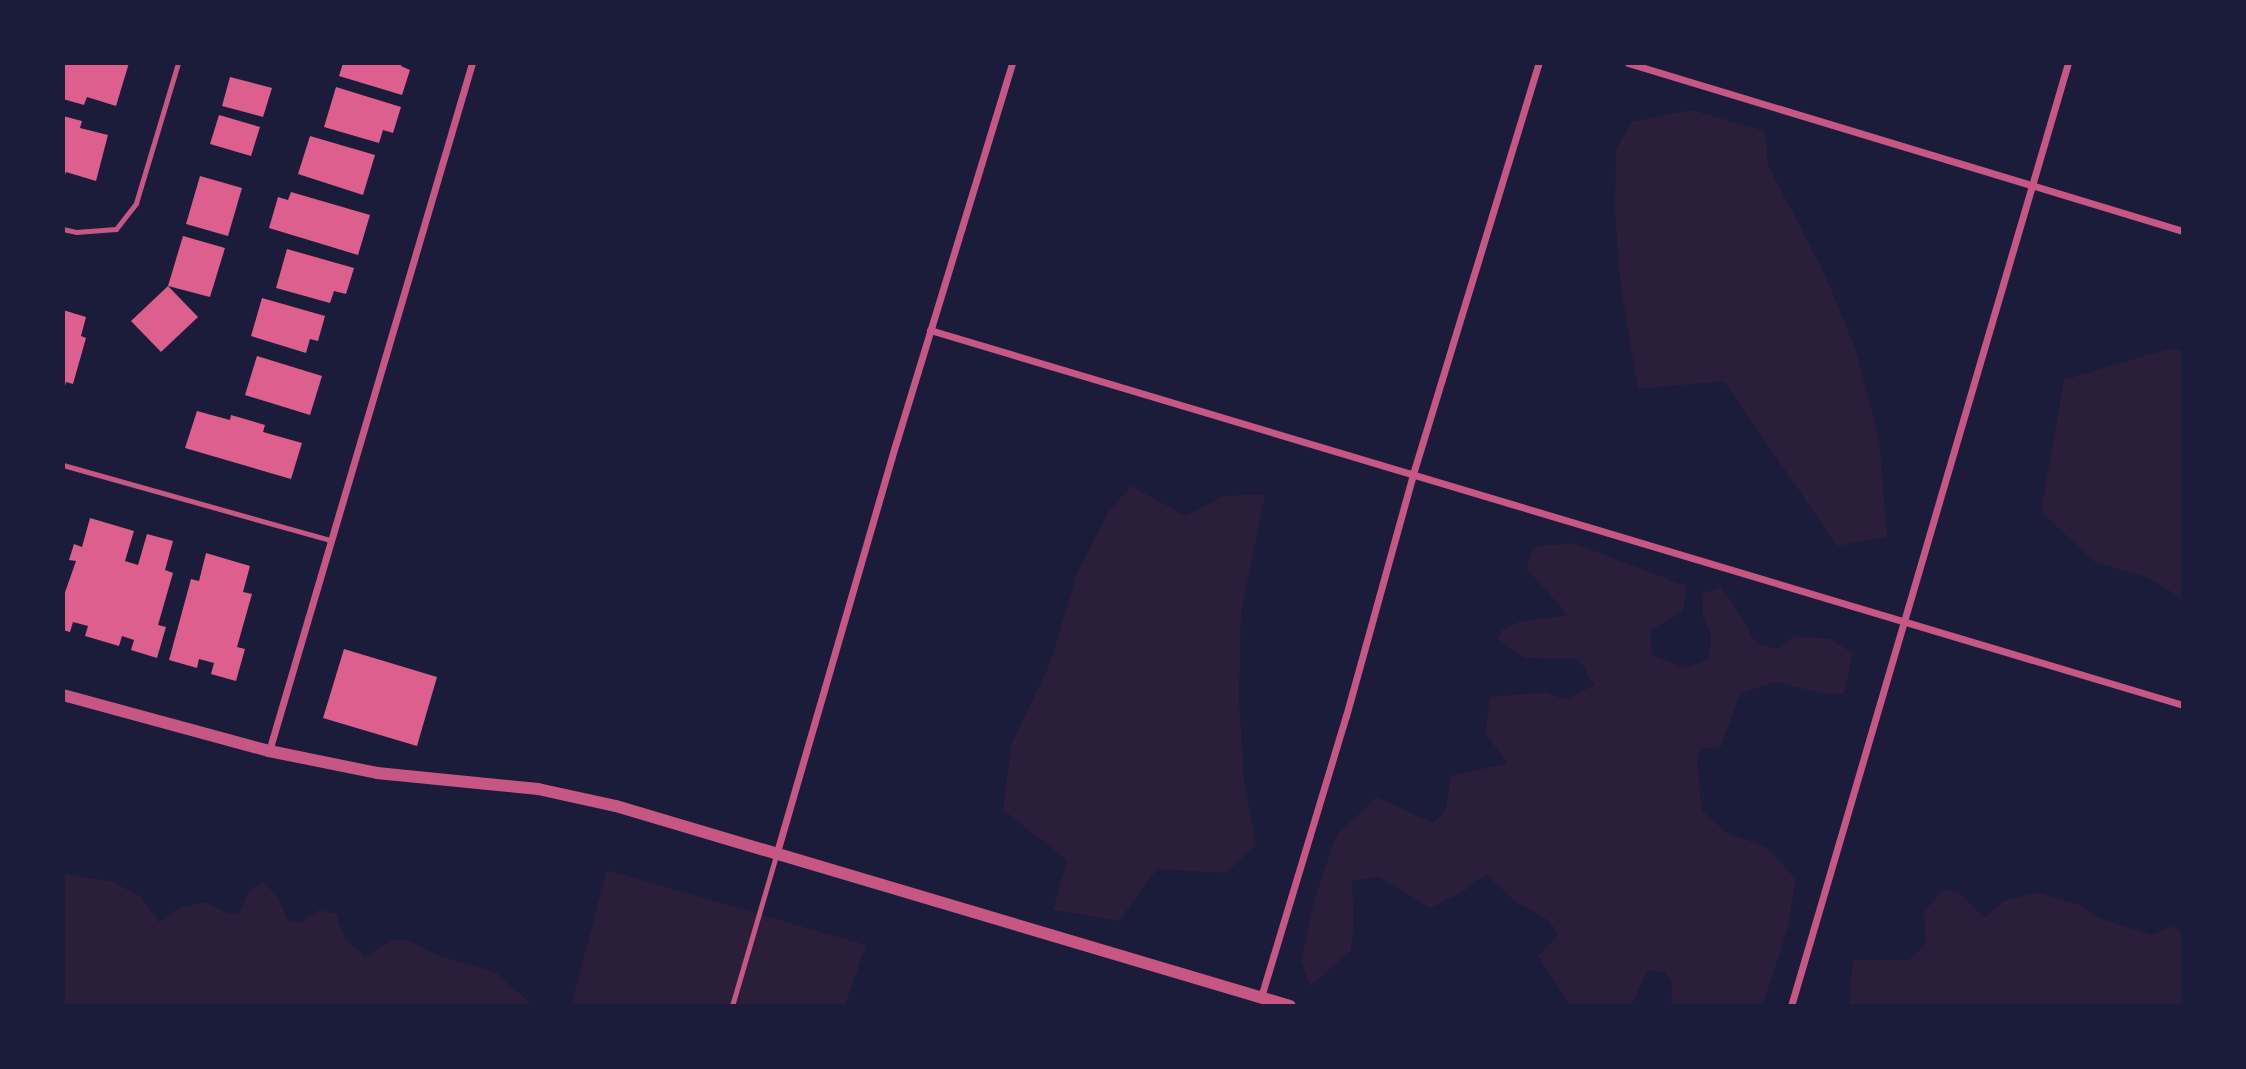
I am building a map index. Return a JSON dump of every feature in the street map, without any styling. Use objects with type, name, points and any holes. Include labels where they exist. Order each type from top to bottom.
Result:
[{"type":"street","points":[[269,751],[472,63]]},
{"type":"street","points":[[777,852],[930,330],[1012,63]]},
{"type":"street","points":[[1261,997],[1346,716],[1413,474],[1539,63]]},
{"type":"street","points":[[1628,63],[2183,231]]},
{"type":"street","points":[[1791,1006],[2068,63]]},
{"type":"street","points":[[930,330],[1904,619],[2183,705]]},
{"type":"street","points":[[63,695],[269,751],[377,773],[538,789],[616,806],[1290,1006]]},
{"type":"lane","points":[[63,229],[76,232],[116,229],[136,203],[178,63]]},
{"type":"lane","points":[[63,465],[330,540]]},
{"type":"lane","points":[[732,1006],[777,852]]},
{"type":"shaded area","points":[[1691,110],[1765,131],[1768,165],[1826,277],[1856,351],[1879,439],[1887,537],[1837,546],[1724,381],[1638,389],[1620,281],[1615,209],[1616,149],[1632,122]]},
{"type":"shaded area","points":[[2168,349],[2183,350],[2183,599],[2146,577],[2095,562],[2041,512],[2064,380]]},
{"type":"shaded area","points":[[1131,486],[1186,516],[1223,496],[1265,494],[1241,613],[1239,697],[1244,779],[1256,845],[1226,873],[1157,869],[1119,921],[1053,910],[1067,860],[1003,810],[1011,745],[1051,661],[1077,573],[1108,512]]},
{"type":"shaded area","points":[[1573,543],[1686,586],[1683,611],[1650,631],[1652,655],[1685,668],[1709,659],[1711,635],[1703,617],[1702,594],[1720,588],[1734,605],[1756,643],[1776,649],[1795,636],[1830,639],[1853,653],[1844,694],[1826,694],[1776,682],[1740,693],[1721,747],[1700,749],[1697,762],[1702,811],[1729,834],[1765,846],[1796,879],[1788,927],[1762,1006],[1671,1006],[1672,983],[1665,972],[1647,971],[1634,1001],[1627,1006],[1571,1006],[1538,956],[1559,935],[1549,921],[1515,901],[1486,875],[1461,893],[1430,908],[1379,877],[1352,881],[1354,921],[1351,951],[1310,986],[1301,961],[1316,894],[1337,834],[1377,797],[1433,823],[1446,809],[1451,776],[1507,763],[1485,733],[1490,697],[1546,692],[1565,700],[1594,685],[1579,659],[1524,658],[1498,639],[1502,630],[1519,622],[1568,615],[1526,568],[1533,547]]},
{"type":"shaded area","points":[[607,870],[866,945],[845,1006],[571,1006]]},
{"type":"shaded area","points":[[63,873],[113,882],[140,896],[159,922],[179,908],[205,902],[229,914],[240,912],[249,890],[262,882],[277,895],[288,920],[300,923],[319,910],[336,914],[345,939],[365,957],[391,940],[407,940],[440,956],[496,973],[534,1006],[63,1006]]},
{"type":"shaded area","points":[[1944,889],[1959,893],[1984,918],[2004,901],[2037,892],[2079,905],[2102,919],[2152,935],[2171,926],[2183,934],[2183,1006],[1849,1006],[1853,960],[1909,960],[1926,944],[1924,911]]},
{"type":"building","points":[[63,63],[129,63],[116,106],[87,97],[84,105],[63,99]]},
{"type":"building","points":[[343,63],[402,63],[401,66],[410,70],[402,95],[339,76]]},
{"type":"building","points":[[230,77],[272,88],[263,117],[222,106]]},
{"type":"building","points":[[336,87],[401,107],[393,133],[383,130],[379,143],[324,127]]},
{"type":"building","points":[[219,115],[260,127],[251,156],[210,144]]},
{"type":"building","points":[[63,116],[82,121],[80,128],[108,135],[96,181],[66,172],[63,181]]},
{"type":"building","points":[[310,136],[375,155],[363,195],[298,174]]},
{"type":"building","points":[[200,176],[242,188],[228,236],[186,224]]},
{"type":"building","points":[[291,192],[370,215],[358,255],[269,228],[278,197],[288,200]]},
{"type":"building","points":[[183,236],[225,248],[210,297],[168,286]]},
{"type":"building","points":[[287,249],[354,268],[346,294],[334,291],[330,303],[276,288]]},
{"type":"building","points":[[168,286],[198,317],[161,352],[131,321]]},
{"type":"building","points":[[262,298],[325,316],[318,341],[310,339],[306,353],[251,336]]},
{"type":"building","points":[[63,310],[86,317],[81,336],[86,338],[73,384],[66,382],[64,391]]},
{"type":"building","points":[[257,356],[322,376],[310,415],[245,395]]},
{"type":"building","points":[[197,411],[230,420],[231,415],[265,425],[263,432],[302,443],[291,479],[185,448]]},
{"type":"building","points":[[90,518],[134,531],[125,561],[138,565],[147,534],[173,541],[165,570],[173,573],[158,625],[166,627],[157,658],[131,650],[134,640],[122,636],[119,646],[85,636],[88,626],[73,622],[70,632],[63,630],[63,598],[76,561],[69,560],[74,544],[82,547]]},
{"type":"building","points":[[206,553],[250,566],[243,592],[252,594],[237,647],[245,649],[236,681],[211,674],[214,663],[199,659],[197,668],[169,660],[191,579],[199,581]]},
{"type":"building","points":[[344,649],[437,677],[417,746],[323,718]]}]
